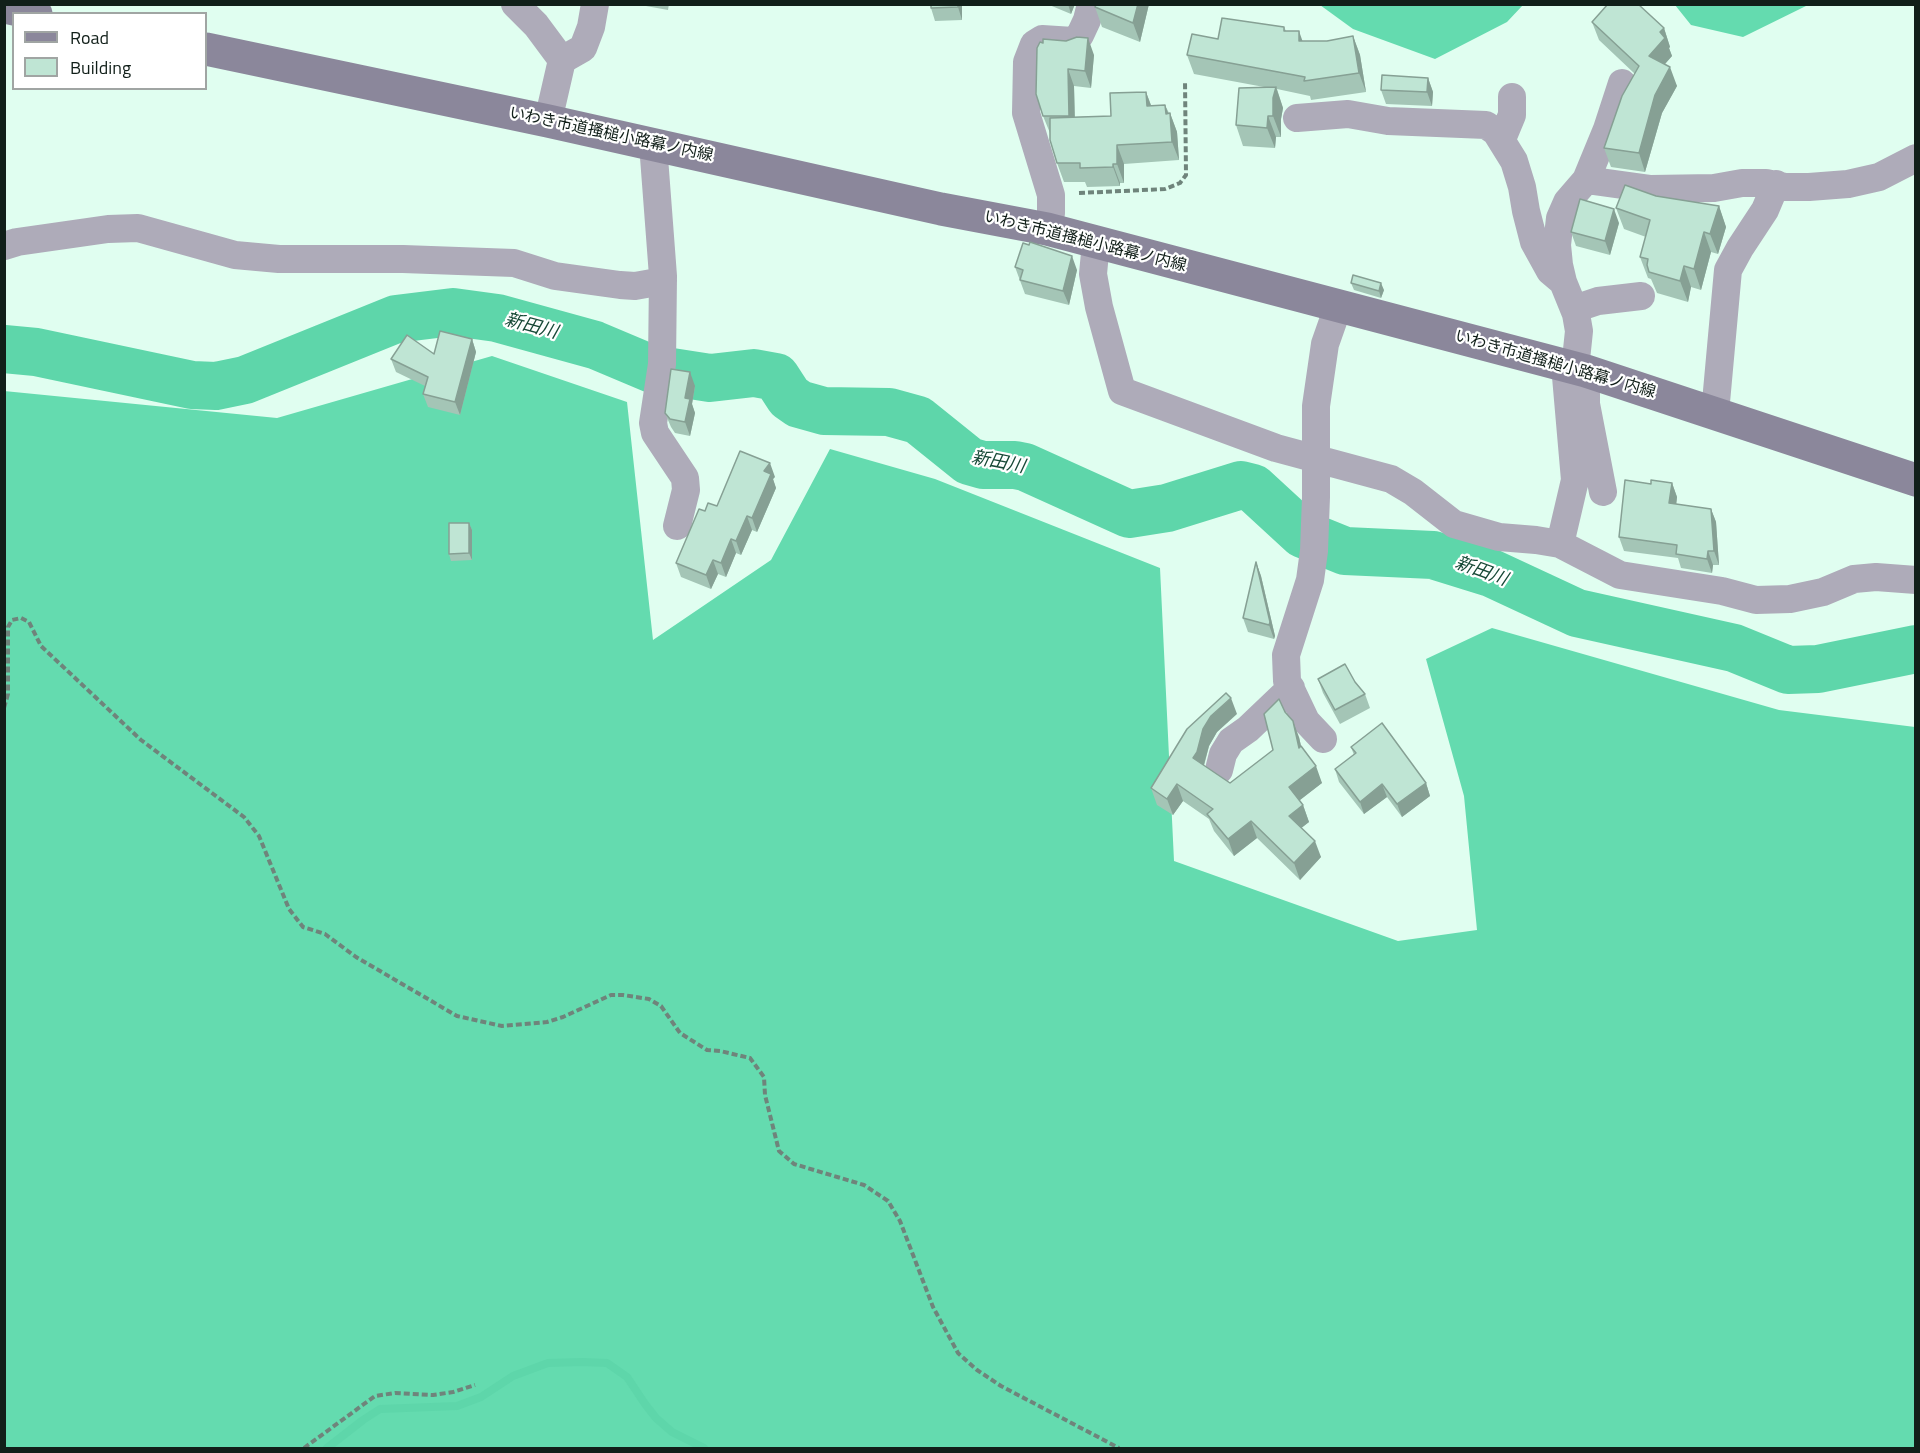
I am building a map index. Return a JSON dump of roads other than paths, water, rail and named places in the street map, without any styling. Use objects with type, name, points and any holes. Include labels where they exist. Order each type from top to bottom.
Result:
[{"type":"street","points":[[515,4],[536,25],[562,60]]},
{"type":"street","points":[[548,121],[562,60],[583,48],[591,27],[595,4]]},
{"type":"street","points":[[1047,229],[1051,213],[1051,195],[1026,113],[1027,62],[1034,44],[1042,39],[1073,41],[1080,35],[1091,4]]},
{"type":"street","points":[[4,7],[27,12]]},
{"type":"street","name":"いわき市道搔槌小路幕ノ内線","points":[[207,49],[1047,229],[1575,368],[1916,480]]},
{"type":"street","points":[[1560,544],[1575,480],[1575,368],[1579,331],[1574,309],[1558,265],[1557,245],[1560,218],[1567,202],[1586,180],[1607,129],[1622,83]]},
{"type":"street","points":[[1502,140],[1512,115],[1512,97]]},
{"type":"street","points":[[1297,118],[1348,114],[1388,121],[1486,125],[1496,132],[1514,160],[1534,242],[1550,271],[1563,282]]},
{"type":"street","points":[[653,144],[663,281],[661,372],[653,423],[655,433],[685,478],[687,490],[677,526]]},
{"type":"street","points":[[1586,180],[1651,189],[1714,188],[1742,183],[1809,187],[1864,182],[1895,170],[1916,158]]},
{"type":"street","points":[[1715,413],[1728,270],[1765,210],[1776,184]]},
{"type":"street","points":[[4,246],[108,229],[138,228],[235,255],[279,259],[403,259],[514,263],[555,276],[620,285],[635,286],[663,281]]},
{"type":"street","points":[[1096,242],[1093,273],[1097,296],[1122,391],[1276,448],[1391,479],[1413,492],[1454,524],[1499,537],[1560,544],[1620,575],[1722,591],[1756,600],[1790,599],[1823,592],[1854,579],[1876,577],[1916,580]]},
{"type":"street","points":[[1574,309],[1598,301],[1641,296]]},
{"type":"street","points":[[1323,739],[1306,721],[1287,681],[1286,655],[1310,580],[1314,540],[1316,406],[1325,344],[1338,307]]},
{"type":"street","points":[[1575,368],[1586,404],[1603,492]]},
{"type":"street","points":[[1220,770],[1223,754],[1231,741],[1248,729],[1291,688]]},
{"type":"waterway","name":"新田川","points":[[4,349],[36,352],[192,385],[216,386],[245,380],[396,319],[453,312],[497,318],[595,345],[652,369],[710,378],[754,373],[776,377],[789,397],[799,404],[824,411],[889,412],[918,420],[969,461],[983,465],[1025,467],[1129,514],[1167,508],[1241,485],[1253,488],[1303,534],[1345,551],[1433,555],[1491,573],[1577,613],[1734,648],[1788,670],[1818,669],[1916,649]]},
{"type":"waterway","points":[[327,1448],[380,1409],[457,1406],[481,1397],[513,1376],[548,1363],[582,1362],[607,1363],[627,1377],[656,1418],[672,1432],[704,1448]]}]
